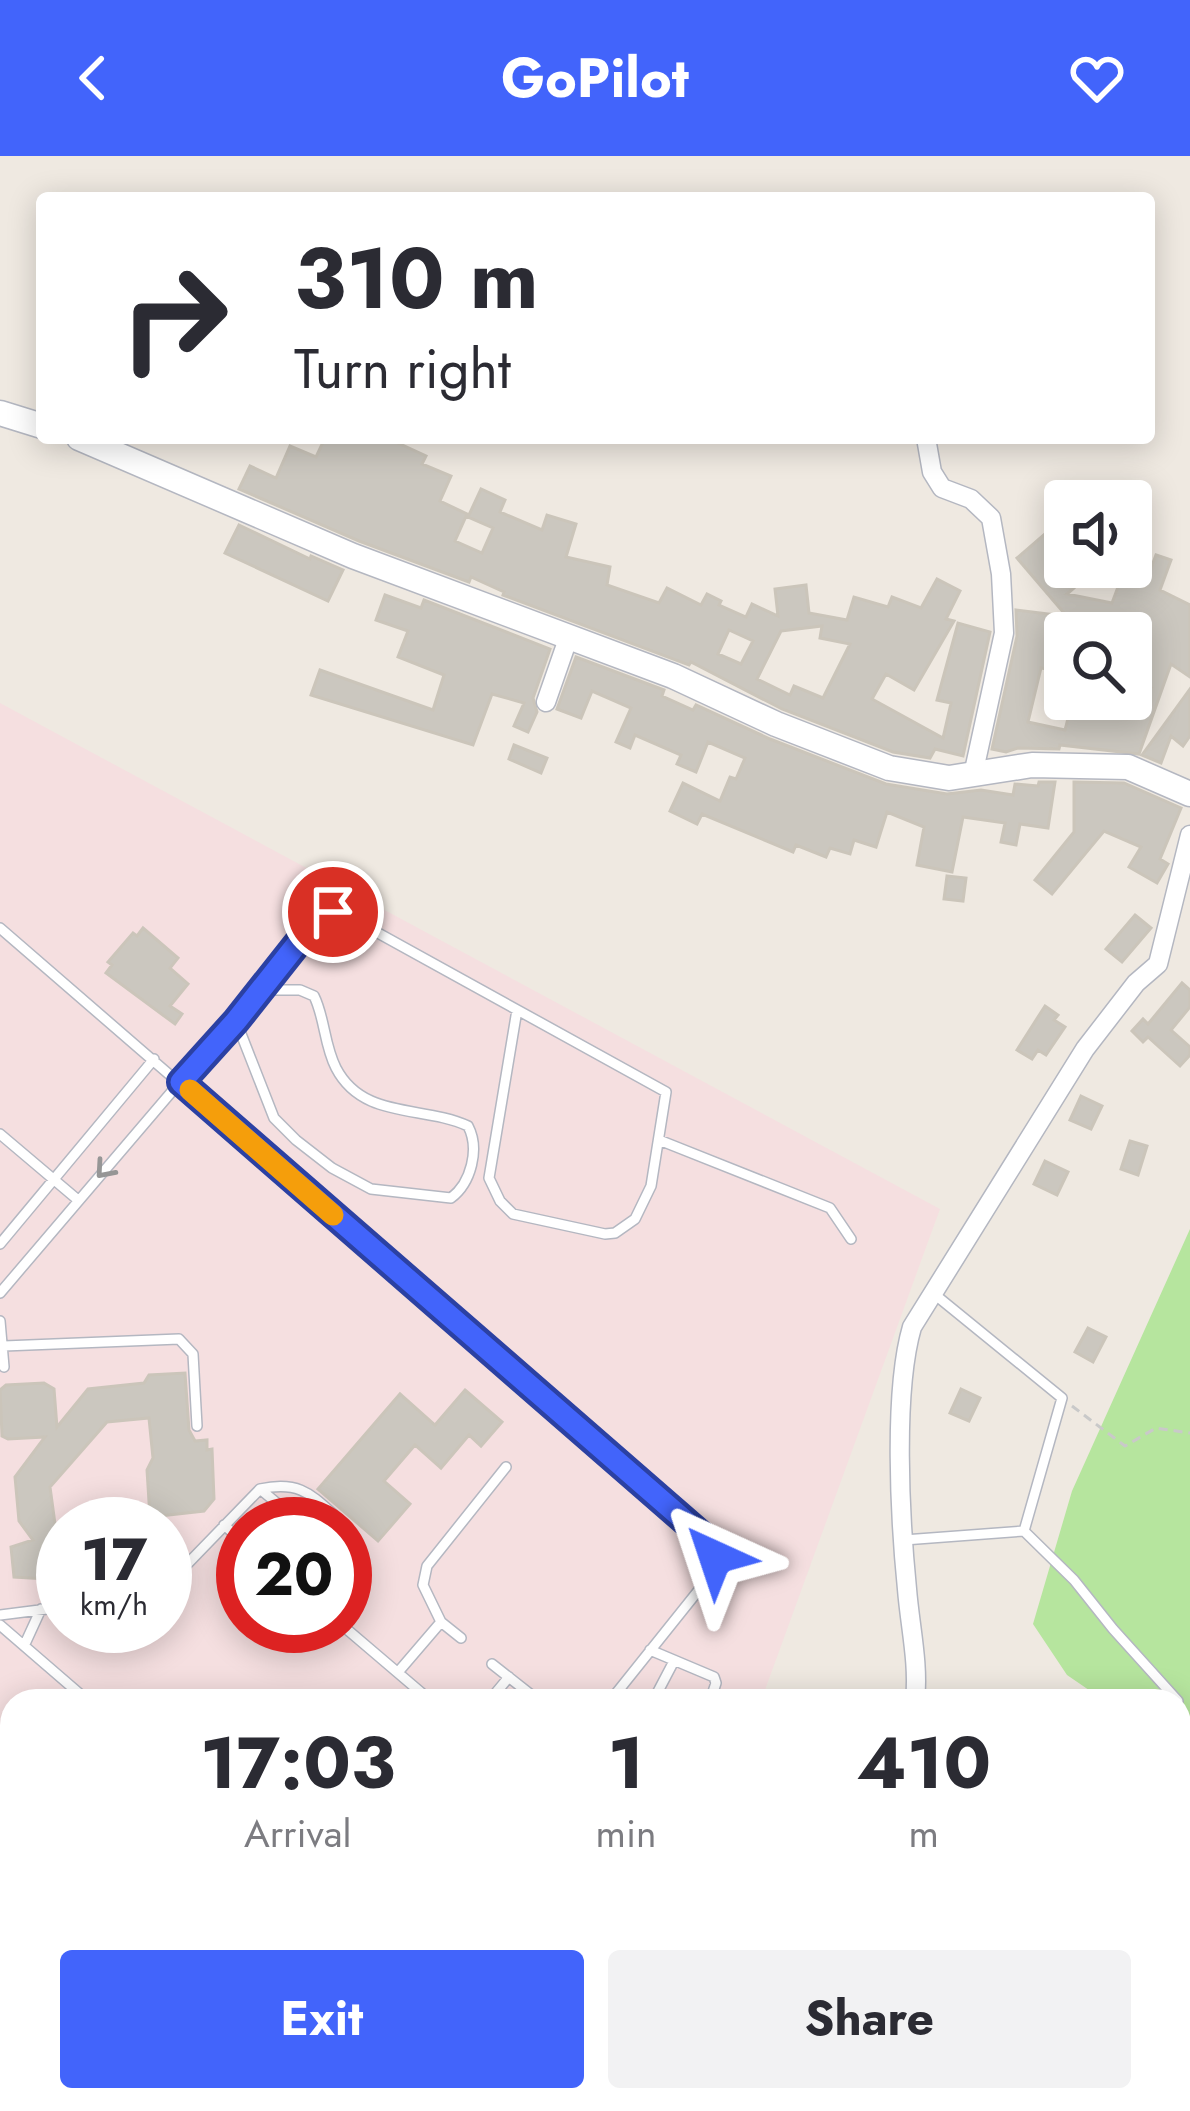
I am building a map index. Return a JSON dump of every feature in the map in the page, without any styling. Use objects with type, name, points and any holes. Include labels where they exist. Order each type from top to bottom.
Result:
[{"type":"street","points":[[0,413],[36,424]]},
{"type":"street","points":[[93,444],[353,556],[673,676],[889,769],[950,778],[1032,765],[1128,767],[1190,794]]},
{"type":"street","points":[[927,444],[932,472],[942,488],[971,499],[991,518],[1001,574],[1004,632],[974,775]]},
{"type":"street","points":[[546,702],[568,636]]},
{"type":"street","points":[[916,1689],[904,1540],[903,1358],[912,1327],[1085,1049],[1136,983],[1158,964],[1190,835]]},
{"type":"lane","points":[[0,1293],[236,1021],[320,915],[333,912],[517,1010],[666,1093],[645,1204],[635,1219],[615,1233],[513,1214],[500,1202],[489,1178],[517,1010]]},
{"type":"lane","points":[[0,928],[715,1547],[710,1576],[619,1689]]},
{"type":"lane","points":[[236,1021],[274,1118],[332,1168],[371,1189],[451,1198],[461,1190],[474,1153],[468,1126],[391,1110],[351,1090],[335,1067],[314,996],[300,990],[260,991]]},
{"type":"lane","points":[[0,1244],[154,1059]]},
{"type":"lane","points":[[0,1134],[77,1200]]},
{"type":"lane","points":[[659,1140],[830,1208],[851,1239]]},
{"type":"lane","points":[[933,1293],[1062,1398],[1024,1531]]},
{"type":"lane","points":[[0,1321],[4,1367]]},
{"type":"lane","points":[[4,1346],[178,1339],[193,1354],[197,1426]]},
{"type":"lane","points":[[461,1638],[441,1622],[423,1585],[428,1566],[506,1467]]},
{"type":"lane","points":[[252,1497],[260,1489],[276,1486],[304,1488],[314,1497]]},
{"type":"lane","points":[[260,1489],[270,1497]]},
{"type":"lane","points":[[904,1540],[1024,1531],[1075,1580],[1168,1689]]},
{"type":"lane","points":[[192,1559],[216,1533]]},
{"type":"lane","points":[[0,1615],[36,1610]]},
{"type":"lane","points":[[24,1646],[36,1620]]},
{"type":"lane","points":[[399,1671],[441,1622]]},
{"type":"lane","points":[[0,1625],[74,1689]]},
{"type":"lane","points":[[372,1647],[418,1689]]},
{"type":"lane","points":[[650,1650],[714,1677],[714,1689]]},
{"type":"lane","points":[[659,1689],[674,1660]]},
{"type":"lane","points":[[492,1664],[523,1689]]},
{"type":"lane","points":[[499,1689],[509,1678]]},
{"type":"path","points":[[1062,1398],[1126,1446],[1156,1428],[1190,1433]]},
{"type":"shaded area","points":[[0,703],[940,1209],[765,1689],[0,1689]]},
{"type":"green space","points":[[1190,1229],[1190,1689],[1087,1689],[1067,1675],[1033,1624],[1072,1491]]},
{"type":"building","points":[[322,444],[400,444],[426,456],[422,464],[451,476],[440,501],[467,514],[455,541],[482,553],[493,528],[468,517],[481,489],[505,500],[500,512],[542,530],[547,515],[576,524],[566,557],[610,567],[607,585],[659,603],[667,588],[701,605],[707,594],[746,617],[752,604],[778,616],[775,589],[806,585],[809,613],[847,620],[854,597],[888,607],[892,597],[921,608],[937,579],[960,591],[946,619],[954,621],[914,690],[886,674],[872,699],[943,738],[951,703],[937,700],[958,623],[990,632],[963,756],[935,749],[930,758],[893,752],[782,709],[691,662],[503,595],[471,577],[469,582],[359,541],[239,489],[250,466],[276,478],[290,446],[316,457]],"holes":[[[822,626],[820,638],[850,644],[823,698],[794,686],[790,695],[757,679],[781,631]],[[729,630],[753,641],[741,664],[718,654]]]},
{"type":"building","points":[[239,525],[343,570],[328,601],[225,553]]},
{"type":"building","points":[[1044,535],[1044,588],[1074,588],[1067,594],[1112,603],[1118,588],[1152,588],[1156,555],[1171,560],[1160,590],[1190,605],[1190,677],[1171,664],[1152,717],[1152,612],[1063,612],[1017,558]]},
{"type":"building","points":[[385,595],[421,608],[424,600],[550,649],[533,698],[537,712],[528,732],[514,726],[524,703],[492,694],[473,745],[311,695],[320,670],[433,710],[444,675],[398,657],[408,631],[376,620]]},
{"type":"building","points":[[1016,610],[1044,613],[1044,668],[1028,722],[1065,730],[1068,720],[1151,720],[1139,754],[1060,745],[1059,749],[992,749],[1017,636]]},
{"type":"building","points":[[576,657],[664,690],[662,696],[693,710],[696,705],[886,784],[947,794],[981,790],[1013,795],[1015,784],[1055,782],[1048,828],[1020,824],[1016,845],[1001,842],[1005,823],[963,817],[952,872],[917,865],[924,827],[887,812],[876,847],[854,840],[850,854],[830,848],[826,857],[796,845],[793,852],[702,814],[697,824],[670,811],[683,783],[720,801],[745,758],[708,742],[696,772],[677,764],[681,755],[635,735],[630,748],[616,742],[631,708],[592,691],[581,718],[557,709]]},
{"type":"building","points":[[1190,689],[1190,736],[1183,746],[1171,736],[1161,763],[1142,755]]},
{"type":"building","points":[[514,745],[547,758],[541,773],[509,759]]},
{"type":"building","points":[[1074,782],[1124,783],[1181,808],[1160,859],[1168,864],[1157,883],[1129,867],[1141,847],[1104,831],[1052,894],[1035,880],[1074,832]]},
{"type":"building","points":[[947,876],[966,878],[963,901],[944,899]]},
{"type":"building","points":[[1135,915],[1151,928],[1122,962],[1106,949]]},
{"type":"building","points":[[143,928],[178,958],[170,968],[188,984],[170,1006],[182,1014],[175,1024],[106,973],[112,965],[108,962]]},
{"type":"building","points":[[1182,983],[1190,990],[1190,1007],[1171,1030],[1190,1047],[1190,1055],[1180,1066],[1148,1037],[1143,1042],[1132,1031],[1143,1019],[1148,1024]]},
{"type":"building","points":[[1045,1006],[1065,1027],[1046,1055],[1038,1050],[1032,1059],[1017,1050]]},
{"type":"building","points":[[1081,1096],[1102,1106],[1091,1129],[1070,1120]]},
{"type":"building","points":[[1130,1141],[1147,1146],[1138,1175],[1121,1169]]},
{"type":"building","points":[[1045,1161],[1068,1172],[1057,1195],[1034,1184]]},
{"type":"building","points":[[1088,1328],[1106,1337],[1093,1362],[1075,1352]]},
{"type":"building","points":[[185,1373],[189,1430],[195,1441],[207,1440],[207,1450],[212,1449],[214,1499],[204,1511],[192,1512],[192,1497],[149,1497],[147,1470],[153,1458],[149,1418],[107,1422],[50,1487],[51,1497],[36,1497],[36,1578],[14,1577],[11,1547],[33,1540],[19,1521],[15,1477],[45,1437],[2,1436],[0,1390],[6,1385],[44,1383],[54,1389],[57,1427],[88,1389],[144,1383],[149,1375]]},
{"type":"building","points":[[961,1389],[980,1398],[969,1421],[950,1413]]},
{"type":"building","points":[[465,1390],[502,1422],[481,1446],[469,1435],[441,1468],[415,1445],[384,1481],[410,1504],[378,1541],[372,1536],[372,1497],[327,1497],[318,1489],[400,1394],[435,1425]]},
{"type":"slow traffic","points":[[190,1090],[333,1215]]},
{"type":"route","points":[[333,912],[320,915],[181,1082],[715,1547],[715,1557]]}]
